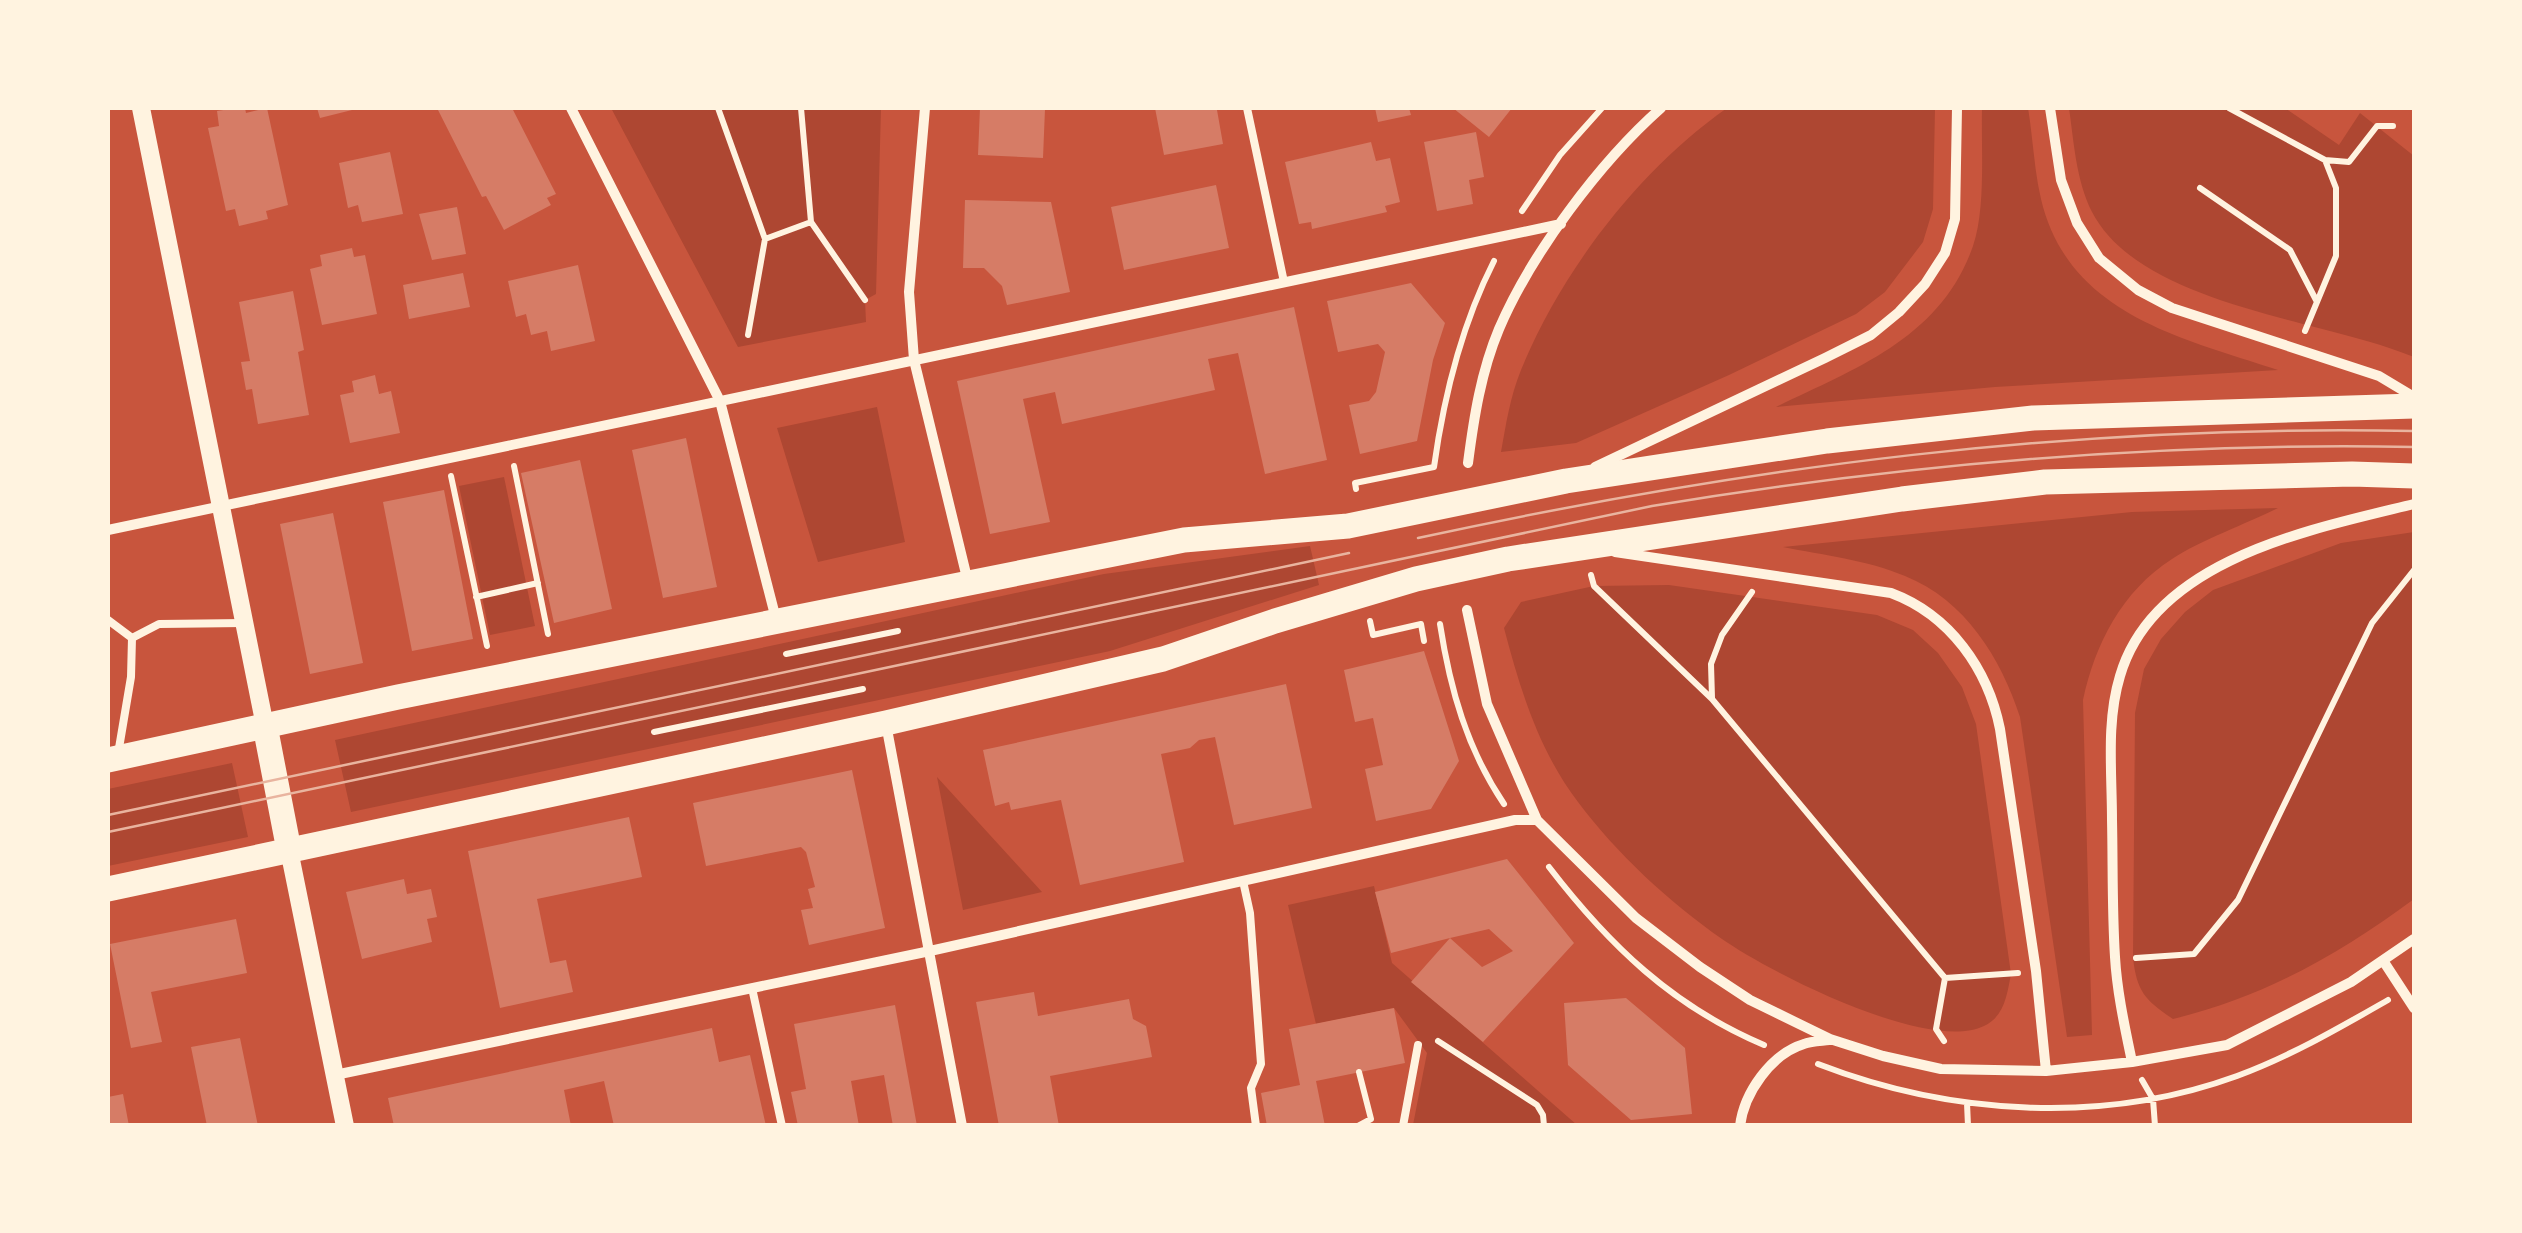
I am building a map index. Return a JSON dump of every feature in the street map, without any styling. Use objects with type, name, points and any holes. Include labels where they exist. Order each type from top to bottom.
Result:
[{"type":"main road","points":[[112,759],[1184,540],[1332,528],[1566,481],[1827,441],[2032,418],[2414,406]]},
{"type":"main road","points":[[108,889],[1163,660],[1416,579],[1508,559],[1902,499],[2045,482],[2352,474],[2414,476]]},
{"type":"main road","points":[[265,726],[290,850]]},
{"type":"street","points":[[141,108],[265,726]]},
{"type":"street","points":[[572,108],[720,401],[776,622]]},
{"type":"street","points":[[925,108],[909,292],[914,360],[968,583]]},
{"type":"street","points":[[1468,463],[1477,398],[1498,330],[1561,224],[1600,172],[1661,108]]},
{"type":"street","points":[[1566,481],[1871,335],[1899,312],[1926,284],[1945,253],[1950,236],[1956,201],[1957,108]]},
{"type":"street","points":[[2050,108],[2061,180],[2077,223],[2099,258],[2138,290],[2172,308],[2378,376],[2414,396]]},
{"type":"street","points":[[108,530],[1561,224]]},
{"type":"street","points":[[2132,1062],[2115,960],[2111,726],[2120,675],[2136,641],[2158,612],[2194,580],[2236,558],[2311,530],[2414,504]]},
{"type":"street","points":[[1584,547],[1864,587],[1904,598],[1946,628],[1985,680],[2000,730],[2036,970],[2046,1072]]},
{"type":"street","points":[[1467,610],[1487,704],[1537,820],[1636,918],[1687,958],[1750,1000],[1830,1040],[1942,1069],[2046,1072],[2132,1062],[2227,1045],[2306,1007],[2384,962],[2414,939]]},
{"type":"street","points":[[886,723],[962,1126]]},
{"type":"street","points":[[334,1074],[930,951],[1515,820],[1537,820]]},
{"type":"street","points":[[290,850],[344,1126]]},
{"type":"street","points":[[2384,962],[2414,1008]]},
{"type":"street","points":[[1740,1126],[1742,1109],[1756,1083],[1773,1066],[1802,1044],[1830,1040]]},
{"type":"lane","points":[[1247,108],[1284,282]]},
{"type":"lane","points":[[108,620],[132,638]]},
{"type":"lane","points":[[132,638],[159,624],[244,623]]},
{"type":"lane","points":[[112,759],[131,677],[132,638]]},
{"type":"lane","points":[[1243,881],[1250,913],[1262,1064],[1251,1088],[1256,1126]]},
{"type":"lane","points":[[752,988],[782,1126]]},
{"type":"lane","points":[[1403,1126],[1418,1044]]},
{"type":"path","points":[[718,108],[765,238],[748,335]]},
{"type":"path","points":[[801,108],[811,222],[865,300]]},
{"type":"path","points":[[1520,214],[1560,155],[1602,108]]},
{"type":"path","points":[[2229,108],[2326,160],[2350,162],[2377,126],[2393,126]]},
{"type":"path","points":[[2298,348],[2336,256],[2336,188],[2326,160]]},
{"type":"path","points":[[2200,188],[2290,250],[2316,301]]},
{"type":"path","points":[[765,238],[811,222]]},
{"type":"path","points":[[1356,489],[1355,482],[1434,467],[1444,398],[1469,316],[1498,251]]},
{"type":"path","points":[[509,446],[548,634]]},
{"type":"path","points":[[446,459],[487,646]]},
{"type":"path","points":[[1584,547],[1594,586],[1712,699],[1945,978],[1936,1029],[1944,1041]]},
{"type":"path","points":[[2134,958],[2194,954],[2238,900],[2372,623],[2414,570]]},
{"type":"path","points":[[1712,699],[1711,664],[1722,634],[1746,597],[1774,575]]},
{"type":"path","points":[[476,597],[538,583]]},
{"type":"path","points":[[1373,635],[1420,624],[1424,641]]},
{"type":"path","points":[[654,732],[864,689]]},
{"type":"path","points":[[1546,863],[1582,908],[1646,974],[1702,1016],[1751,1040]]},
{"type":"path","points":[[1945,978],[2018,973]]},
{"type":"path","points":[[1809,1061],[1881,1087],[1967,1102],[2074,1108],[2153,1099],[2236,1076],[2313,1043],[2381,1004]]},
{"type":"path","points":[[1418,1044],[1436,1040],[1537,1105],[1544,1126]]},
{"type":"path","points":[[1358,1126],[1371,1119],[1359,1072]]},
{"type":"path","points":[[2153,1099],[2156,1126]]},
{"type":"path","points":[[1967,1102],[1968,1126]]},
{"type":"shaded area","points":[[611,108],[881,108],[876,294],[865,300],[866,322],[738,347]]},
{"type":"shaded area","points":[[1727,108],[1935,108],[1933,209],[1923,242],[1885,292],[1856,314],[1576,443],[1501,452],[1521,370],[1581,260],[1606,225],[1663,161]]},
{"type":"shaded area","points":[[1982,108],[2028,108],[2041,199],[2055,238],[2076,270],[2102,295],[2133,316],[2168,332],[2278,370],[1995,387],[1776,407],[1892,346],[1918,327],[1959,278],[1973,246],[1980,214]]},
{"type":"shaded area","points":[[2069,108],[2285,108],[2339,145],[2360,113],[2414,156],[2414,357],[2237,306],[2150,269],[2116,244],[2092,212],[2079,174]]},
{"type":"shaded area","points":[[877,407],[905,542],[818,562],[777,428]]},
{"type":"shaded area","points":[[504,477],[535,626],[490,635],[459,486]]},
{"type":"shaded area","points":[[2278,508],[2196,545],[2154,572],[2113,620],[2095,659],[2083,700],[2092,1035],[2067,1037],[2020,717],[1991,653],[1978,633],[1946,600],[1905,576],[1845,558],[1783,547],[2132,512]]},
{"type":"shaded area","points":[[2414,532],[2414,899],[2358,938],[2270,986],[2173,1019],[2144,994],[2133,958],[2135,713],[2144,669],[2161,639],[2185,612],[2213,590],[2341,543]]},
{"type":"shaded area","points":[[1310,546],[1319,585],[1110,651],[351,812],[335,740],[1104,574]]},
{"type":"shaded area","points":[[1669,585],[1877,615],[1913,630],[1938,653],[1962,687],[1976,724],[2011,974],[2004,1004],[1991,1022],[1958,1031],[1926,1029],[1850,1005],[1776,971],[1722,939],[1663,893],[1578,802],[1542,741],[1504,628],[1521,602],[1594,586]]},
{"type":"shaded area","points":[[232,763],[248,837],[108,866],[108,789]]},
{"type":"shaded area","points":[[937,777],[1042,892],[963,910]]},
{"type":"shaded area","points":[[1374,886],[1392,963],[1577,1125],[1413,1125],[1427,1053],[1394,1008],[1316,1024],[1288,905]]},
{"type":"building","points":[[245,108],[246,113],[267,108],[288,205],[266,211],[268,219],[239,226],[235,209],[226,211],[208,128],[219,126],[217,111]]},
{"type":"building","points":[[317,108],[356,108],[356,109],[320,118]]},
{"type":"building","points":[[437,108],[512,108],[556,194],[547,198],[551,205],[504,230],[486,196],[482,197]]},
{"type":"building","points":[[980,108],[1045,109],[1043,158],[978,155]]},
{"type":"building","points":[[1155,108],[1217,110],[1223,144],[1164,155]]},
{"type":"building","points":[[1375,108],[1409,108],[1411,115],[1378,122]]},
{"type":"building","points":[[1453,108],[1512,108],[1489,137]]},
{"type":"building","points":[[1476,132],[1484,177],[1469,180],[1473,204],[1437,211],[1424,142]]},
{"type":"building","points":[[1371,142],[1376,161],[1390,158],[1400,202],[1385,206],[1387,212],[1312,229],[1311,222],[1299,224],[1285,162]]},
{"type":"building","points":[[390,152],[403,214],[362,222],[358,205],[348,208],[339,163]]},
{"type":"building","points":[[1216,185],[1229,248],[1124,270],[1111,207]]},
{"type":"building","points":[[965,200],[1051,202],[1070,292],[1007,305],[1002,286],[984,268],[963,268]]},
{"type":"building","points":[[457,207],[466,254],[432,260],[419,214]]},
{"type":"building","points":[[352,248],[354,257],[365,255],[377,314],[322,325],[310,269],[322,266],[320,255]]},
{"type":"building","points":[[578,265],[595,341],[551,351],[547,331],[531,335],[526,314],[516,317],[508,281]]},
{"type":"building","points":[[463,273],[470,307],[409,319],[403,285]]},
{"type":"building","points":[[1411,283],[1445,323],[1433,360],[1417,441],[1360,454],[1349,405],[1369,401],[1376,392],[1385,352],[1378,344],[1338,352],[1327,301]]},
{"type":"building","points":[[293,291],[304,350],[298,352],[309,415],[258,424],[252,389],[246,390],[241,362],[250,361],[239,302]]},
{"type":"building","points":[[1294,307],[1327,460],[1265,474],[1238,353],[1208,359],[1215,390],[1062,424],[1055,392],[1023,399],[1050,522],[990,534],[957,381]]},
{"type":"building","points":[[375,375],[379,394],[391,391],[400,433],[350,443],[340,395],[354,392],[352,381]]},
{"type":"building","points":[[686,438],[717,587],[663,598],[632,450]]},
{"type":"building","points":[[580,460],[612,609],[554,623],[521,473]]},
{"type":"building","points":[[444,490],[473,639],[412,651],[383,502]]},
{"type":"building","points":[[333,513],[363,663],[310,674],[280,524]]},
{"type":"building","points":[[1424,651],[1459,761],[1431,809],[1376,821],[1365,769],[1383,765],[1373,718],[1355,722],[1344,670]]},
{"type":"building","points":[[1286,684],[1312,808],[1234,825],[1215,737],[1161,754],[1184,862],[1080,885],[1061,800],[1011,810],[1009,802],[995,806],[983,750]]},
{"type":"building","points":[[852,770],[885,928],[809,945],[801,910],[813,908],[808,889],[815,887],[806,852],[801,847],[706,866],[693,803]]},
{"type":"building","points":[[629,817],[642,877],[537,899],[550,963],[566,960],[573,992],[500,1008],[468,851]]},
{"type":"building","points":[[1507,859],[1574,943],[1483,1042],[1411,982],[1450,938],[1391,953],[1375,892]],"holes":[[[1489,929],[1513,951],[1482,967],[1450,938]]]},
{"type":"building","points":[[404,879],[407,894],[431,889],[437,917],[427,919],[432,942],[362,959],[346,892]]},
{"type":"building","points":[[236,919],[247,973],[151,992],[162,1042],[131,1048],[110,944]]},
{"type":"building","points":[[1034,992],[1038,1016],[1129,999],[1133,1019],[1146,1026],[1152,1057],[1050,1076],[1059,1126],[999,1126],[976,1002]]},
{"type":"building","points":[[1626,998],[1685,1048],[1692,1114],[1631,1120],[1568,1065],[1564,1003]]},
{"type":"building","points":[[895,1005],[917,1126],[893,1126],[884,1075],[851,1081],[859,1126],[798,1126],[791,1092],[806,1089],[794,1024]]},
{"type":"building","points":[[1394,1008],[1405,1063],[1316,1081],[1325,1126],[1267,1126],[1261,1093],[1300,1085],[1289,1029]]},
{"type":"building","points":[[712,1028],[719,1062],[750,1055],[766,1126],[614,1126],[604,1081],[564,1090],[571,1126],[394,1126],[388,1098]]},
{"type":"building","points":[[240,1038],[258,1126],[207,1126],[191,1047]]},
{"type":"building","points":[[123,1094],[129,1126],[108,1126],[108,1097]]},
{"type":"tram line","points":[[1418,538],[1666,490],[1913,455],[2161,435],[2414,431]]},
{"type":"tram line","points":[[108,832],[1652,506],[1842,478],[2032,459],[2223,448],[2414,447]]},
{"type":"tram line","points":[[108,815],[1349,553]]}]
